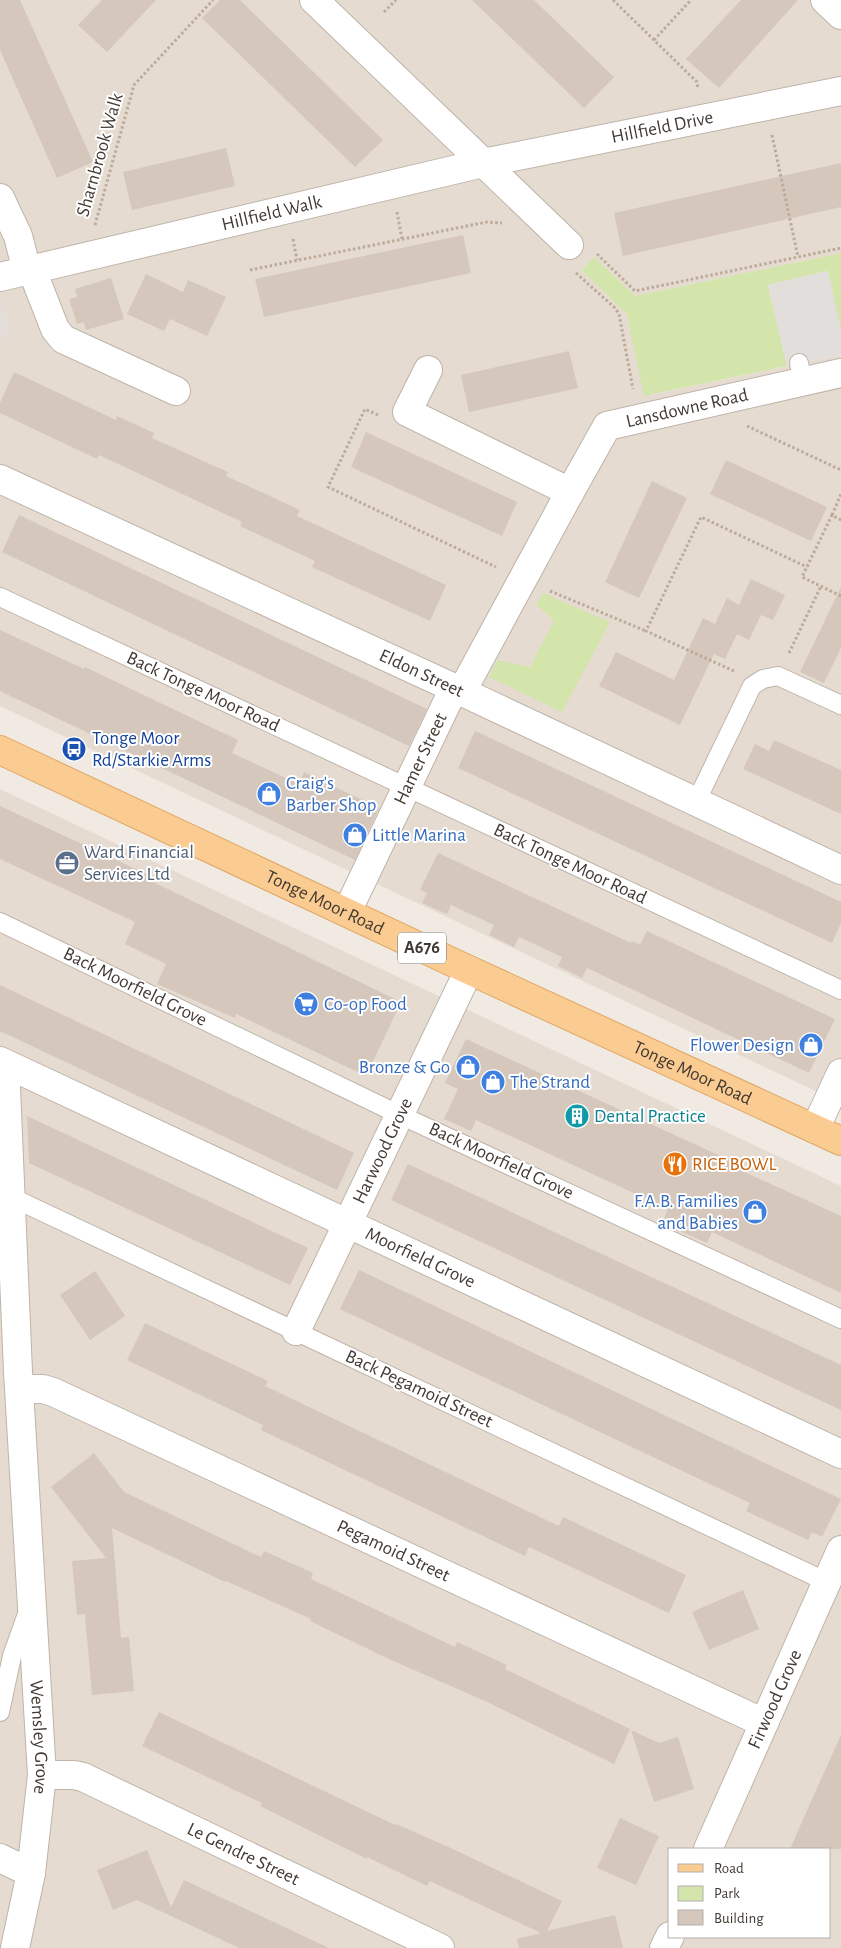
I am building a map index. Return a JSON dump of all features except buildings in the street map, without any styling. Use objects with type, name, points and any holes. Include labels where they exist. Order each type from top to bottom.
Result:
[{"type":"main road","name":"Tonge Moor Road","points":[[0,750],[469,970],[841,1141]]},
{"type":"street","points":[[314,0],[569,245]]},
{"type":"street","points":[[825,0],[841,16]]},
{"type":"street","name":"Hillfield Drive","points":[[483,163],[841,91]]},
{"type":"street","name":"Hillfield Walk","points":[[0,277],[483,163]]},
{"type":"street","points":[[0,198],[18,236],[29,270],[55,329],[63,339],[176,392]]},
{"type":"street","points":[[428,370],[407,412],[570,492]]},
{"type":"street","name":"Lansdowne Road","points":[[458,690],[523,579],[607,426],[730,399],[801,373],[841,374]]},
{"type":"street","name":"Eldon Street","points":[[2,487],[458,690],[841,870]]},
{"type":"street","name":"Hamer Street","points":[[347,912],[406,787],[458,690]]},
{"type":"street","name":"Harwood Grove","points":[[296,1331],[469,970]]},
{"type":"street","name":"Wemsley Grove","points":[[3,1062],[11,1197],[13,1378],[32,1601],[42,1775],[31,1873],[15,1948]]},
{"type":"street","name":"Moorfield Grove","points":[[3,1062],[841,1454]]},
{"type":"street","points":[[815,1128],[841,1073]]},
{"type":"street","name":"Pegamoid Street","points":[[13,1378],[54,1392],[764,1723]]},
{"type":"street","name":"Firwood Grove","points":[[708,1848],[841,1550]]},
{"type":"street","name":"Le Gendre Street","points":[[42,1775],[74,1775],[83,1778],[440,1948]]},
{"type":"street","points":[[0,1858],[31,1873]]},
{"type":"lane","name":"Back Tonge Moor Road","points":[[0,597],[841,990]]},
{"type":"lane","points":[[696,802],[752,686],[763,678],[778,676],[841,705]]},
{"type":"lane","name":"Back Moorfield Grove","points":[[0,922],[400,1115],[841,1319]]},
{"type":"lane","name":"Back Pegamoid Street","points":[[11,1197],[827,1582]]},
{"type":"lane","name":"Wemsley Grove","points":[[0,1712],[12,1656],[32,1601]]},
{"type":"path","name":"Sharnbrook Walk","points":[[73,260],[134,85],[213,0]]},
{"type":"path","points":[[384,12],[396,0]]},
{"type":"path","points":[[613,0],[697,82],[704,119]]},
{"type":"path","points":[[654,40],[691,0]]},
{"type":"path","points":[[767,106],[798,257]]},
{"type":"path","points":[[250,270],[487,222],[506,224]]},
{"type":"path","points":[[638,419],[619,314],[615,308],[571,269],[569,245],[591,248],[636,291],[841,248]]},
{"type":"path","points":[[730,399],[734,420],[841,470]]},
{"type":"path","points":[[407,412],[400,426],[365,409],[328,487],[523,579],[646,631],[759,682]]},
{"type":"path","points":[[841,494],[802,577],[841,596]]},
{"type":"path","points":[[832,515],[841,520]]},
{"type":"path","points":[[646,631],[702,517],[807,566]]},
{"type":"path","points":[[778,676],[821,586]]},
{"type":"shaded area","points":[[0,0],[841,0],[841,253],[635,296],[594,257],[581,270],[627,314],[645,396],[841,355],[841,1103],[0,706]]},
{"type":"shaded area","points":[[828,271],[841,331],[841,355],[787,366],[768,285]]},
{"type":"shaded area","points":[[3,300],[12,336],[0,338],[0,301]]},
{"type":"shaded area","points":[[0,789],[841,1186],[841,1948],[0,1948]]},
{"type":"green space","points":[[841,253],[841,331],[827,271],[768,285],[787,366],[644,396],[627,314],[581,270],[594,257],[635,296]]},
{"type":"green space","points":[[543,593],[610,622],[562,712],[489,677],[498,660],[530,667],[554,621],[536,604]]},
{"type":"place","name":"Tonge Moor Rd/Starkie Arms","points":[[74,749]]},
{"type":"place","name":"Craig's Barber Shop","points":[[269,794]]},
{"type":"place","name":"Little Marina","points":[[355,835]]},
{"type":"place","name":"Ward Financial Services Ltd","points":[[67,863]]},
{"type":"place","name":"Co-op Food","points":[[306,1004]]},
{"type":"place","name":"Flower Design","points":[[811,1045]]},
{"type":"place","name":"Bronze & Go","points":[[468,1067]]},
{"type":"place","name":"The Strand","points":[[493,1082]]},
{"type":"place","name":"Dental Practice","points":[[577,1116]]},
{"type":"place","name":"RICE BOWL","points":[[675,1164]]},
{"type":"place","name":"F.A.B. Families and Babies","points":[[755,1212]]}]
